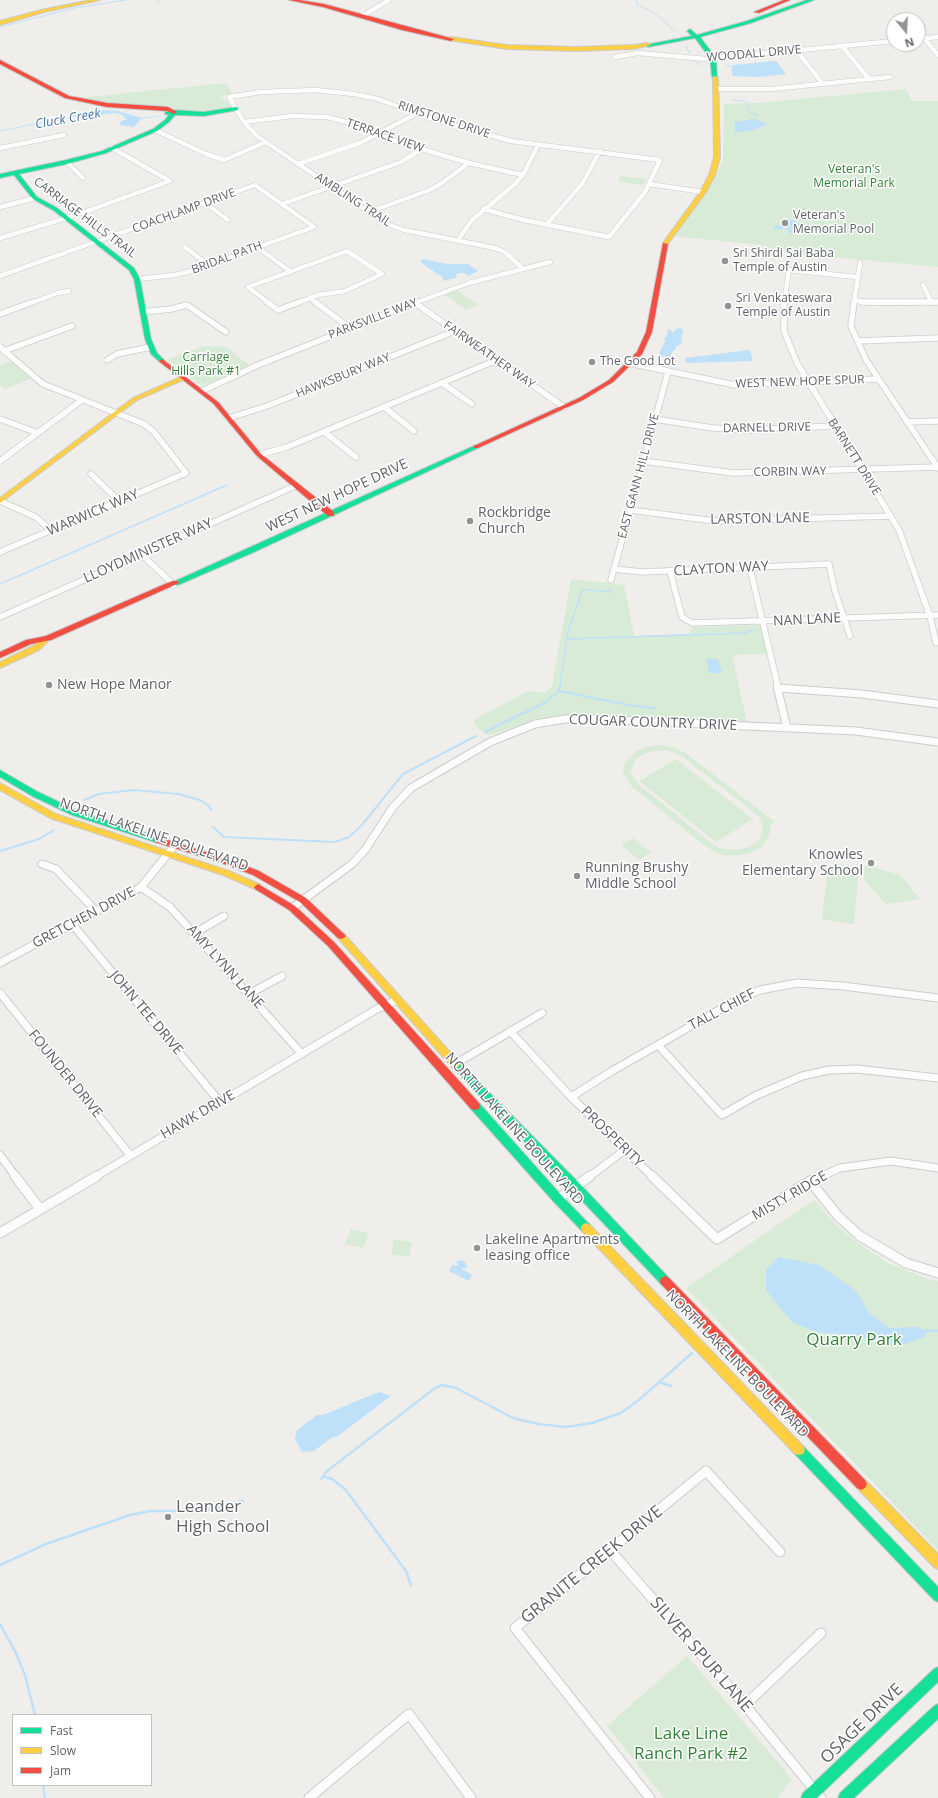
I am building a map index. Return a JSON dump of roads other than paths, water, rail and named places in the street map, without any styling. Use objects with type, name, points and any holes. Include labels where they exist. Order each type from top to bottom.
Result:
[{"type":"main road","points":[[0,22],[98,0]]},
{"type":"main road","points":[[291,0],[364,14]]},
{"type":"main road","points":[[310,0],[364,14],[402,28],[455,40],[507,47],[576,49],[608,48],[661,43],[749,22],[812,0]]},
{"type":"main road","points":[[690,35],[788,0]]},
{"type":"main road","name":"WEST NEW HOPE DRIVE","points":[[690,35],[710,58],[716,89],[717,157],[712,175],[698,191]]},
{"type":"main road","name":"WEST NEW HOPE DRIVE","points":[[0,655],[30,642],[48,638],[174,585],[564,407],[581,399],[611,381],[640,353],[649,332],[665,244],[687,212],[709,166],[711,156],[710,58]]},
{"type":"main road","points":[[0,62],[67,97],[87,102],[125,107],[168,109],[174,112],[204,114],[236,109]]},
{"type":"main road","points":[[0,176],[67,162],[112,148],[155,130],[167,121],[174,112]]},
{"type":"main road","name":"CARRIAGE HILLS TRAIL","points":[[15,173],[35,198],[55,209],[132,269],[137,279],[151,347],[162,361],[216,403],[259,455],[330,514]]},
{"type":"main road","points":[[0,501],[134,399],[140,398],[181,376]]},
{"type":"main road","name":"WEST NEW HOPE DRIVE","points":[[0,665],[36,648],[48,638]]},
{"type":"main road","name":"NORTH LAKELINE BOULEVARD","points":[[1,775],[35,794],[75,813],[115,828],[175,845],[256,873],[302,900],[341,936],[455,1064],[575,1186],[938,1564]]},
{"type":"main road","name":"NORTH LAKELINE BOULEVARD","points":[[0,786],[53,816],[226,873],[254,885],[292,908],[331,944],[558,1200],[692,1336],[938,1596]]},
{"type":"main road","name":"OSAGE DRIVE","points":[[814,1796],[938,1673]]},
{"type":"main road","points":[[845,1798],[938,1710]]},
{"type":"street","points":[[364,14],[389,0]]},
{"type":"street","points":[[926,38],[936,37],[938,44]]},
{"type":"street","points":[[926,40],[938,54]]},
{"type":"street","name":"WOODALL DRIVE","points":[[615,57],[637,53],[710,58],[886,42]]},
{"type":"street","points":[[842,46],[869,79]]},
{"type":"street","points":[[797,51],[823,84]]},
{"type":"street","points":[[716,89],[752,90],[890,77]]},
{"type":"street","name":"RIMSTONE DRIVE","points":[[229,97],[261,92],[336,92],[378,99],[416,114],[511,141],[600,151],[660,160],[650,182]]},
{"type":"street","name":"AMBLING TRAIL","points":[[229,97],[244,122],[257,136],[393,227],[486,245],[505,252],[523,269]]},
{"type":"street","points":[[298,164],[360,143],[416,114]]},
{"type":"street","name":"TERRACE VIEW","points":[[244,122],[279,117],[319,116],[346,122],[377,134],[468,163],[523,175]]},
{"type":"street","points":[[155,130],[206,154],[224,160],[266,142]]},
{"type":"street","points":[[0,148],[64,135]]},
{"type":"street","points":[[458,240],[472,220],[514,185],[523,175],[538,145]]},
{"type":"street","points":[[0,238],[66,218],[170,182],[112,148]]},
{"type":"street","points":[[282,204],[402,162],[422,149]]},
{"type":"street","points":[[547,224],[582,184],[600,151]]},
{"type":"street","points":[[67,162],[83,178]]},
{"type":"street","points":[[369,212],[427,191],[438,185],[468,163]]},
{"type":"street","points":[[484,209],[608,237],[650,182],[698,191]]},
{"type":"street","name":"COACHLAMP DRIVE","points":[[0,276],[254,185],[282,204]]},
{"type":"street","points":[[0,207],[35,198]]},
{"type":"street","points":[[205,203],[228,220]]},
{"type":"street","name":"BRIDAL PATH","points":[[137,279],[183,273],[314,227],[282,204]]},
{"type":"street","points":[[185,247],[208,265]]},
{"type":"street","points":[[257,247],[291,272]]},
{"type":"street","points":[[348,251],[382,274],[345,292],[310,298],[278,310],[248,287],[291,272],[348,251]]},
{"type":"street","name":"PARKSVILLE WAY","points":[[202,391],[258,365],[415,302],[463,285],[550,262]]},
{"type":"street","points":[[860,263],[851,326],[866,360],[938,467]]},
{"type":"street","name":"BARNETT DRIVE","points":[[857,277],[789,270],[783,309],[784,331],[797,363],[834,426],[899,530],[930,616],[936,643]]},
{"type":"street","points":[[923,285],[935,302]]},
{"type":"street","points":[[0,314],[58,293],[69,291]]},
{"type":"street","points":[[310,298],[350,328]]},
{"type":"street","points":[[854,300],[867,303],[935,302]]},
{"type":"street","name":"FAIRWEATHER WAY","points":[[415,302],[564,407]]},
{"type":"street","points":[[143,312],[171,309],[187,305],[226,332]]},
{"type":"street","points":[[2,349],[72,326]]},
{"type":"street","name":"HAWKSBURY WAY","points":[[229,418],[267,406],[455,331]]},
{"type":"street","points":[[858,341],[938,338]]},
{"type":"street","points":[[107,360],[117,354],[151,347]]},
{"type":"street","points":[[2,349],[43,384],[116,412]]},
{"type":"street","points":[[259,455],[286,447],[328,431],[497,360]]},
{"type":"street","name":"WEST NEW HOPE SPUR","points":[[629,363],[735,385],[878,379]]},
{"type":"street","name":"EAST GANN HILL DRIVE","points":[[611,580],[668,372]]},
{"type":"street","points":[[446,382],[472,404]]},
{"type":"street","points":[[0,461],[82,400]]},
{"type":"street","points":[[387,406],[414,431]]},
{"type":"street","name":"WARWICK WAY","points":[[0,552],[186,473],[154,432],[144,424],[116,412]]},
{"type":"street","points":[[0,419],[38,433]]},
{"type":"street","name":"DARNELL DRIVE","points":[[654,419],[713,428],[746,430],[834,426]]},
{"type":"street","points":[[907,422],[938,421]]},
{"type":"street","points":[[328,431],[356,458]]},
{"type":"street","name":"CORBIN WAY","points":[[643,462],[733,473],[938,467]]},
{"type":"street","points":[[91,474],[119,501]]},
{"type":"street","name":"LLOYDMINISTER WAY","points":[[0,617],[295,486]]},
{"type":"street","points":[[0,501],[36,516],[51,531]]},
{"type":"street","name":"LARSTON LANE","points":[[630,510],[715,521],[891,516]]},
{"type":"street","points":[[141,554],[174,585]]},
{"type":"street","name":"CLAYTON WAY","points":[[614,569],[642,572],[829,564],[835,591],[844,619]]},
{"type":"street","points":[[750,568],[787,728]]},
{"type":"street","name":"NAN LANE","points":[[670,571],[680,613],[686,620],[699,624],[938,615]]},
{"type":"street","points":[[844,619],[850,636]]},
{"type":"street","points":[[778,688],[862,694],[938,704]]},
{"type":"street","name":"COUGAR COUNTRY DRIVE","points":[[292,908],[356,860],[365,850],[393,807],[411,788],[490,742],[522,728],[549,721],[581,718],[868,732],[938,742]]},
{"type":"street","name":"GRETCHEN DRIVE","points":[[0,963],[141,888],[175,845]]},
{"type":"street","points":[[42,864],[56,869],[96,911]]},
{"type":"street","name":"AMY LYNN LANE","points":[[141,888],[170,907],[195,933],[302,1054]]},
{"type":"street","points":[[195,933],[224,916]]},
{"type":"street","name":"JOHN TEE DRIVE","points":[[72,924],[220,1102]]},
{"type":"street","points":[[249,994],[282,976]]},
{"type":"street","name":"TALL CHIEF","points":[[571,1097],[658,1044],[734,1001],[760,990],[797,983],[843,986],[938,998]]},
{"type":"street","name":"FOUNDER DRIVE","points":[[0,993],[130,1155]]},
{"type":"street","name":"HAWK DRIVE","points":[[0,1233],[220,1102],[397,1000]]},
{"type":"street","points":[[455,1064],[542,1013]]},
{"type":"street","name":"PROSPERITY","points":[[510,1032],[571,1097],[717,1239]]},
{"type":"street","points":[[658,1044],[722,1116],[755,1096],[802,1076],[829,1070],[857,1069],[938,1078]]},
{"type":"street","points":[[558,1200],[626,1149]]},
{"type":"street","points":[[0,1155],[40,1209]]},
{"type":"street","name":"MISTY RIDGE","points":[[717,1239],[810,1181],[840,1168],[891,1160],[938,1168]]},
{"type":"street","points":[[810,1181],[838,1216],[860,1236],[906,1263],[938,1273]]},
{"type":"street","name":"GRANITE CREEK DRIVE","points":[[650,1798],[515,1628],[706,1471],[780,1552]]},
{"type":"street","name":"SILVER SPUR LANE","points":[[610,1550],[745,1705],[814,1796]]},
{"type":"street","points":[[745,1705],[822,1633]]},
{"type":"street","points":[[309,1798],[409,1714],[471,1798]]},
{"type":"water","points":[[774,61],[777,62],[786,74],[759,77],[733,76],[731,68],[734,65]]},
{"type":"water","points":[[99,110],[118,111],[142,118],[134,127],[120,125],[119,123],[126,119],[123,115],[115,113],[97,115],[93,113]]},
{"type":"water","points":[[754,119],[767,125],[750,131],[735,132],[735,122]]},
{"type":"water","points":[[785,219],[793,220],[799,223],[801,225],[795,227],[798,230],[802,229],[804,232],[789,234],[790,233],[786,228],[776,230],[773,226],[788,225],[792,231],[793,230]]},
{"type":"water","points":[[423,259],[447,264],[468,264],[478,271],[468,276],[464,273],[459,273],[456,275],[456,278],[444,281],[442,277],[420,262]]},
{"type":"water","points":[[677,328],[683,329],[681,344],[677,346],[669,357],[658,356],[665,341],[664,338],[667,336],[668,329],[673,333]]},
{"type":"water","points":[[750,350],[753,361],[686,363],[685,358]]},
{"type":"water","points":[[706,659],[718,659],[722,673],[709,673]]},
{"type":"water","points":[[778,1257],[819,1265],[856,1291],[870,1314],[889,1328],[917,1327],[926,1331],[925,1337],[901,1345],[882,1343],[859,1336],[816,1332],[792,1322],[766,1290],[766,1270]]},
{"type":"water","points":[[462,1260],[465,1262],[467,1268],[462,1269],[472,1275],[469,1281],[449,1271],[452,1265],[458,1266],[456,1261]]},
{"type":"water","points":[[379,1392],[391,1396],[338,1436],[331,1438],[314,1451],[302,1452],[295,1439],[297,1430],[317,1415],[323,1415]]},
{"type":"waterway","points":[[0,27],[74,8],[126,0]]},
{"type":"waterway","points":[[156,3],[160,0]]},
{"type":"waterway","points":[[636,0],[638,5],[652,11],[675,31]]},
{"type":"waterway","points":[[686,46],[690,54]]},
{"type":"waterway","points":[[693,60],[702,65]]},
{"type":"waterway","points":[[726,66],[733,66]]},
{"type":"waterway","points":[[731,100],[745,101],[746,103]]},
{"type":"waterway","points":[[747,105],[749,107],[749,112],[757,115],[756,120]]},
{"type":"waterway","name":"Cluck Creek","points":[[0,131],[95,112]]},
{"type":"waterway","name":"Cluck Creek","points":[[138,119],[158,116]]},
{"type":"waterway","points":[[0,584],[227,485]]},
{"type":"waterway","points":[[560,687],[568,631],[583,589],[610,592],[611,588]]},
{"type":"waterway","points":[[567,639],[745,633],[753,630]]},
{"type":"waterway","points":[[559,691],[560,686]]},
{"type":"waterway","points":[[485,732],[544,703],[559,691]]},
{"type":"waterway","points":[[559,691],[634,706],[655,708]]},
{"type":"waterway","points":[[213,827],[224,837],[335,842],[349,837],[362,825],[403,774],[476,736]]},
{"type":"waterway","points":[[84,800],[99,794],[134,790],[178,794],[200,800],[209,806],[211,810]]},
{"type":"waterway","points":[[0,851],[39,839],[54,830]]},
{"type":"waterway","points":[[923,1331],[938,1331]]},
{"type":"waterway","points":[[659,1382],[692,1353]]},
{"type":"waterway","points":[[323,1476],[327,1471],[435,1388],[442,1385],[456,1388],[513,1418],[538,1424],[566,1427],[592,1423],[621,1413],[659,1382]]},
{"type":"waterway","points":[[659,1382],[671,1386]]},
{"type":"waterway","points":[[323,1476],[332,1479],[345,1489],[406,1571],[411,1585]]},
{"type":"waterway","points":[[0,1565],[46,1544],[130,1515],[151,1511],[201,1511],[243,1501]]},
{"type":"waterway","points":[[0,1624],[16,1653],[25,1675],[35,1714]]},
{"type":"waterway","points":[[43,1786],[45,1798]]},
{"type":"place","name":"Veteran's Memorial Pool","points":[[785,223]]},
{"type":"place","name":"Sri Shirdi Sai Baba Temple of Austin","points":[[725,261]]},
{"type":"place","name":"Sri Venkateswara Temple of Austin","points":[[728,306]]},
{"type":"place","name":"The Good Lot","points":[[592,362]]},
{"type":"place","name":"Rockbridge Church","points":[[470,521]]},
{"type":"place","name":"New Hope Manor","points":[[49,685]]},
{"type":"place","name":"Knowles Elementary School","points":[[871,863]]},
{"type":"place","name":"Running Brushy Middle School","points":[[577,876]]},
{"type":"place","name":"Lakeline Apartments leasing office","points":[[477,1248]]},
{"type":"place","name":"Leander High School","points":[[168,1517]]},
{"type":"park label","name":"Veteran's Memorial Park","points":[[854,177]]},
{"type":"park label","name":"Carriage Hills Park #1","points":[[206,365]]},
{"type":"park label","name":"Quarry Park","points":[[854,1340]]},
{"type":"park label","name":"Lake Line Ranch Park #2","points":[[691,1744]]}]
